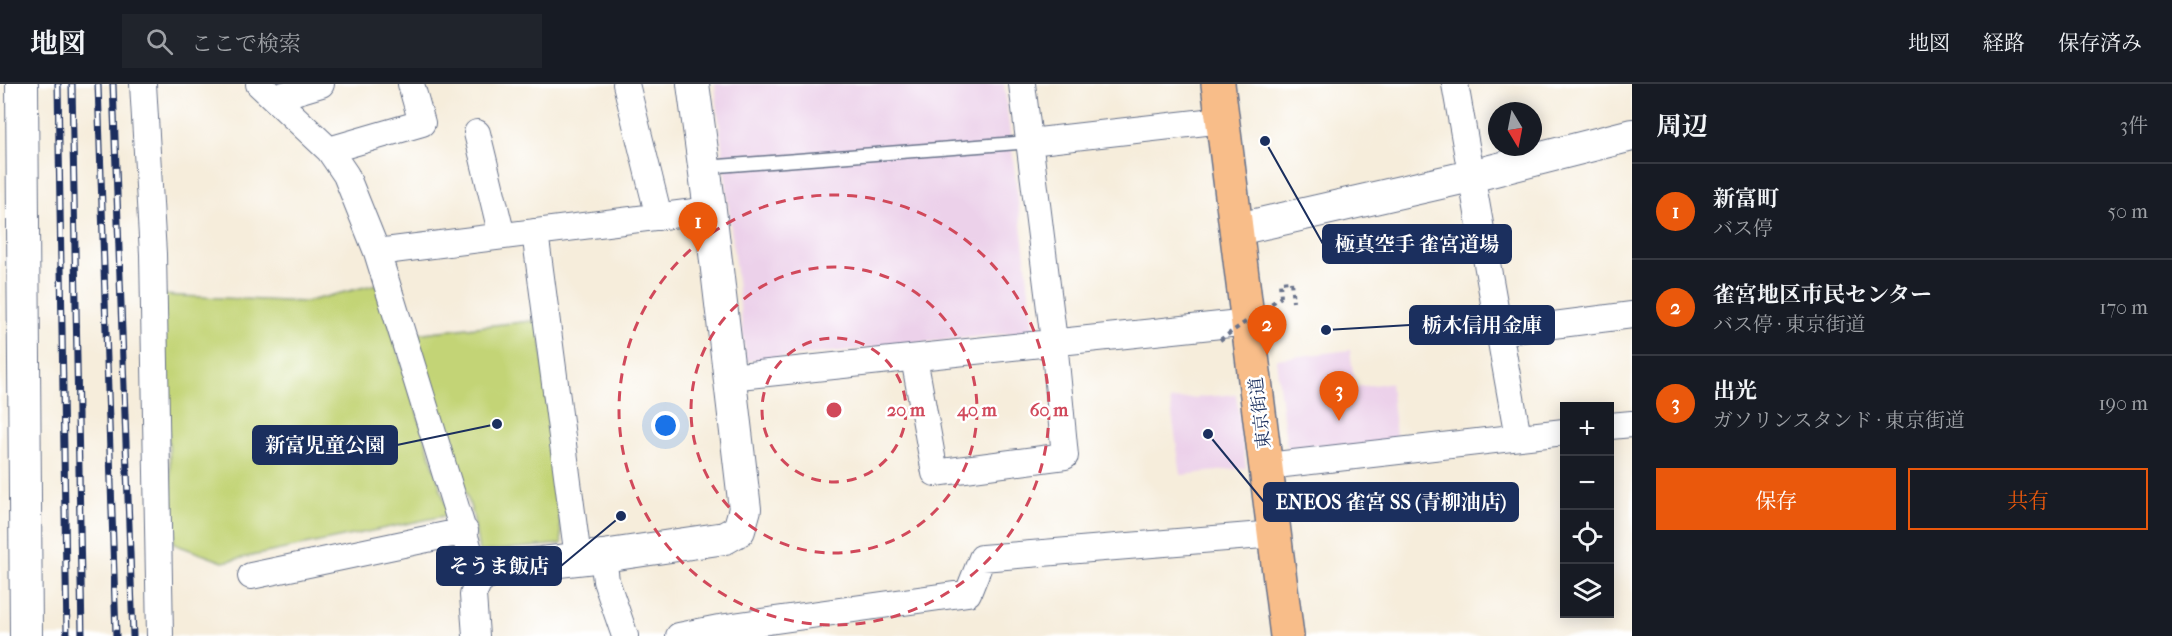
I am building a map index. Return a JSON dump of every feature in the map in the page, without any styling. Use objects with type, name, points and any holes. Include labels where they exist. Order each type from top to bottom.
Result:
[{"type":"highway","name":"東京街道","points":[[1218,84],[1238,229],[1287,636]]},
{"type":"street","points":[[22,84],[26,636]]},
{"type":"street","points":[[143,84],[153,254],[160,636]]},
{"type":"street","points":[[266,91],[321,84]]},
{"type":"street","points":[[329,150],[422,123],[411,84]]},
{"type":"street","points":[[626,84],[659,217]]},
{"type":"street","points":[[476,636],[473,595],[481,576],[497,568],[725,538],[739,530],[745,508],[693,84]]},
{"type":"street","points":[[914,358],[935,473],[1065,456],[1054,341],[1022,84]]},
{"type":"street","points":[[1455,84],[1518,437]]},
{"type":"street","points":[[266,91],[329,150],[346,175],[377,252],[470,553],[481,576]]},
{"type":"street","points":[[1030,142],[1223,120]]},
{"type":"street","points":[[477,133],[502,236]]},
{"type":"street","points":[[1238,229],[1471,176],[1632,135]]},
{"type":"street","points":[[377,252],[710,210]]},
{"type":"street","points":[[536,232],[590,557],[606,581],[625,636]]},
{"type":"street","points":[[1499,332],[1632,315]]},
{"type":"street","points":[[730,377],[1249,322]]},
{"type":"street","points":[[1614,426],[1632,424]]},
{"type":"street","points":[[1267,466],[1560,432]]},
{"type":"street","points":[[251,576],[465,531]]},
{"type":"street","points":[[680,636],[731,626],[968,593],[982,558],[1275,534]]},
{"type":"lane","points":[[704,167],[1030,142]]},
{"type":"path","points":[[1220,340],[1281,297],[1280,282],[1291,281],[1293,302]]},
{"type":"shaded area","points":[[715,84],[1004,84],[1034,331],[746,361]]},
{"type":"shaded area","points":[[1350,350],[1355,387],[1390,383],[1397,445],[1288,458],[1276,359]]},
{"type":"shaded area","points":[[1236,394],[1246,468],[1181,475],[1170,400]]},
{"type":"green space","points":[[377,284],[449,515],[223,562],[174,544],[161,295],[305,302]]},
{"type":"green space","points":[[539,320],[562,544],[479,552],[473,515],[415,334]]},
{"type":"railway","points":[[58,84],[67,636]]},
{"type":"railway","points":[[72,84],[82,636]]},
{"type":"railway","points":[[98,84],[116,636]]},
{"type":"railway","points":[[113,84],[133,636]]},
{"type":"place","name":"極真空手 雀宮道場","points":[[1265,141]]},
{"type":"place","name":"新富町","points":[[698,252]]},
{"type":"place","name":"栃木信用金庫","points":[[1326,330]]},
{"type":"place","name":"雀宮地区市民センター","points":[[1267,355]]},
{"type":"place","name":"出光","points":[[1339,421]]},
{"type":"place","name":"新富児童公園","points":[[497,424]]},
{"type":"place","name":"ENEOS 雀宮 SS (青柳油店)","points":[[1208,434]]},
{"type":"place","name":"そうま飯店","points":[[621,516]]}]
